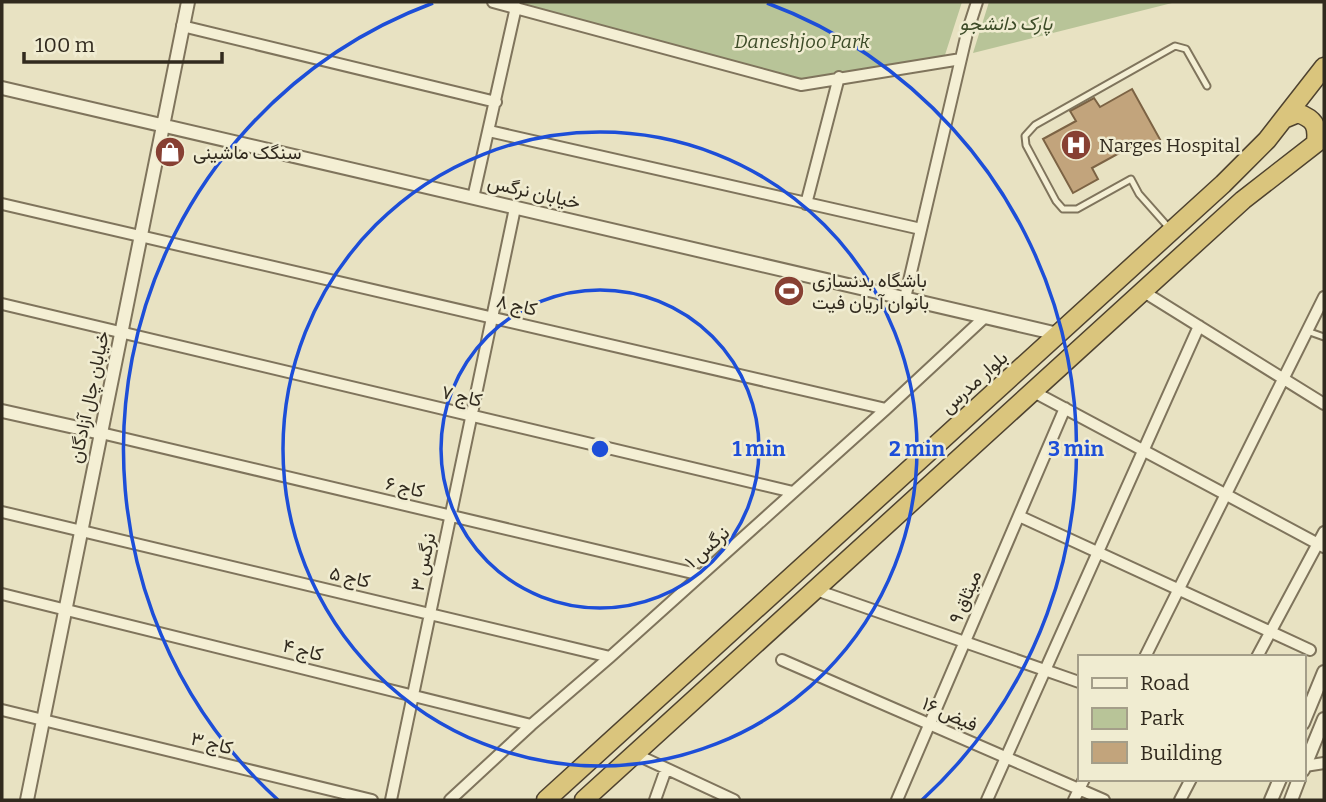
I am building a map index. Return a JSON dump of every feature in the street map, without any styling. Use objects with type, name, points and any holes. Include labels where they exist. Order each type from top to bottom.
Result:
[{"type":"highway","name":"بلوار مدرس","points":[[546,800],[1172,232],[1241,166],[1286,118],[1324,67]]},
{"type":"highway","points":[[584,800],[1243,200],[1320,140],[1318,129],[1311,118],[1298,113],[1286,118]]},
{"type":"street","name":"خیابان چال آزادگان","points":[[26,800],[188,2]]},
{"type":"street","points":[[493,2],[800,85],[961,59]]},
{"type":"street","points":[[905,298],[977,2]]},
{"type":"street","points":[[473,198],[516,7]]},
{"type":"street","points":[[182,26],[496,102]]},
{"type":"street","points":[[806,204],[839,77]]},
{"type":"street","name":"خیابان نرگس","points":[[2,88],[1058,334]]},
{"type":"street","points":[[489,131],[921,229]]},
{"type":"street","name":"کاج ۸","points":[[2,204],[886,409]]},
{"type":"street","name":"نرگس ۳","points":[[391,800],[515,208]]},
{"type":"street","points":[[1144,292],[1324,404]]},
{"type":"street","points":[[1146,655],[1324,297]]},
{"type":"street","name":"کاج ۷","points":[[2,304],[793,492]]},
{"type":"street","name":"نرگس ۱","points":[[450,800],[985,317]]},
{"type":"street","points":[[987,800],[1199,327]]},
{"type":"street","points":[[1034,392],[1321,545]]},
{"type":"street","name":"میثاق ۹","points":[[897,800],[1065,408]]},
{"type":"street","points":[[2,411],[101,433]]},
{"type":"street","name":"کاج ۶","points":[[101,433],[701,575]]},
{"type":"street","name":"کاج ۵","points":[[2,512],[610,657]]},
{"type":"street","points":[[1019,516],[1310,650]]},
{"type":"street","points":[[1258,655],[1321,545],[1324,532]]},
{"type":"street","points":[[816,590],[1078,682]]},
{"type":"street","name":"کاج ۴","points":[[2,594],[531,725]]},
{"type":"street","name":"فیض ۱۶","points":[[782,660],[1104,800]]},
{"type":"street","points":[[1305,718],[1324,672]]},
{"type":"street","name":"کاج ۳","points":[[2,710],[372,800]]},
{"type":"street","points":[[1305,766],[1324,719]]},
{"type":"street","points":[[635,754],[734,800]]},
{"type":"street","points":[[1305,768],[1324,764]]},
{"type":"street","points":[[655,800],[666,769]]},
{"type":"street","points":[[1180,800],[1190,781]]},
{"type":"street","points":[[1271,800],[1279,781]]},
{"type":"street","points":[[1291,800],[1298,781]]},
{"type":"lane","points":[[1172,232],[1139,194],[1130,179],[1077,209],[1063,209],[1026,145],[1025,136],[1030,127],[1175,46],[1186,49],[1207,86]]},
{"type":"lane","points":[[1307,331],[1324,337]]},
{"type":"green space","name":"Daneshjoo Park","points":[[509,2],[962,2],[944,58],[802,82]]},
{"type":"green space","name":"پارک دانشجو","points":[[989,2],[1176,2],[973,53]]},
{"type":"building","points":[[1132,89],[1162,143],[1138,156],[1132,146],[1092,168],[1098,179],[1073,193],[1043,139],[1076,121],[1070,111],[1094,98],[1100,107]]},
{"type":"place","name":"Narges Hospital","points":[[1076,145]]},
{"type":"place","name":"سنگک ماشینی","points":[[170,152]]},
{"type":"place","name":"باشگاه بدنسازی بانوان آریان فیت","points":[[789,291]]}]
